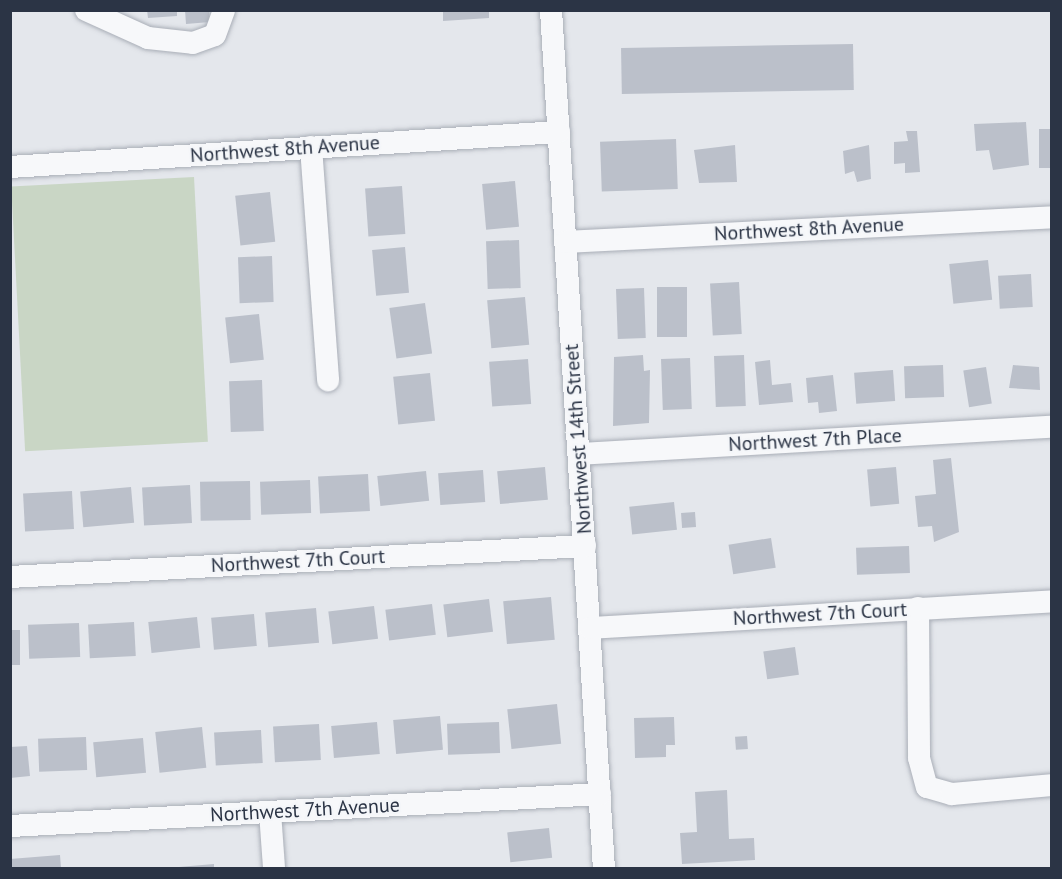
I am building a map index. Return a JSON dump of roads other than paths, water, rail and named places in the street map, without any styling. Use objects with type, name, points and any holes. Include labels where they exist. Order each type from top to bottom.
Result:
[{"type":"street","points":[[86,10],[148,38],[194,43],[215,35],[224,15]]},
{"type":"street","name":"Northwest 14th Street","points":[[551,10],[604,868]]},
{"type":"street","name":"Northwest 8th Avenue","points":[[10,166],[559,132]]},
{"type":"street","points":[[310,147],[328,380]]},
{"type":"street","name":"Northwest 8th Avenue","points":[[566,242],[1052,217]]},
{"type":"street","name":"Northwest 7th Place","points":[[579,454],[1052,427]]},
{"type":"street","name":"Northwest 7th Court","points":[[10,577],[585,546]]},
{"type":"street","name":"Northwest 7th Court","points":[[590,628],[1052,600]]},
{"type":"street","points":[[918,608],[919,758],[927,787],[952,794],[1052,785]]},
{"type":"street","name":"Northwest 7th Avenue","points":[[10,826],[600,794]]},
{"type":"street","points":[[270,812],[274,868]]}]
